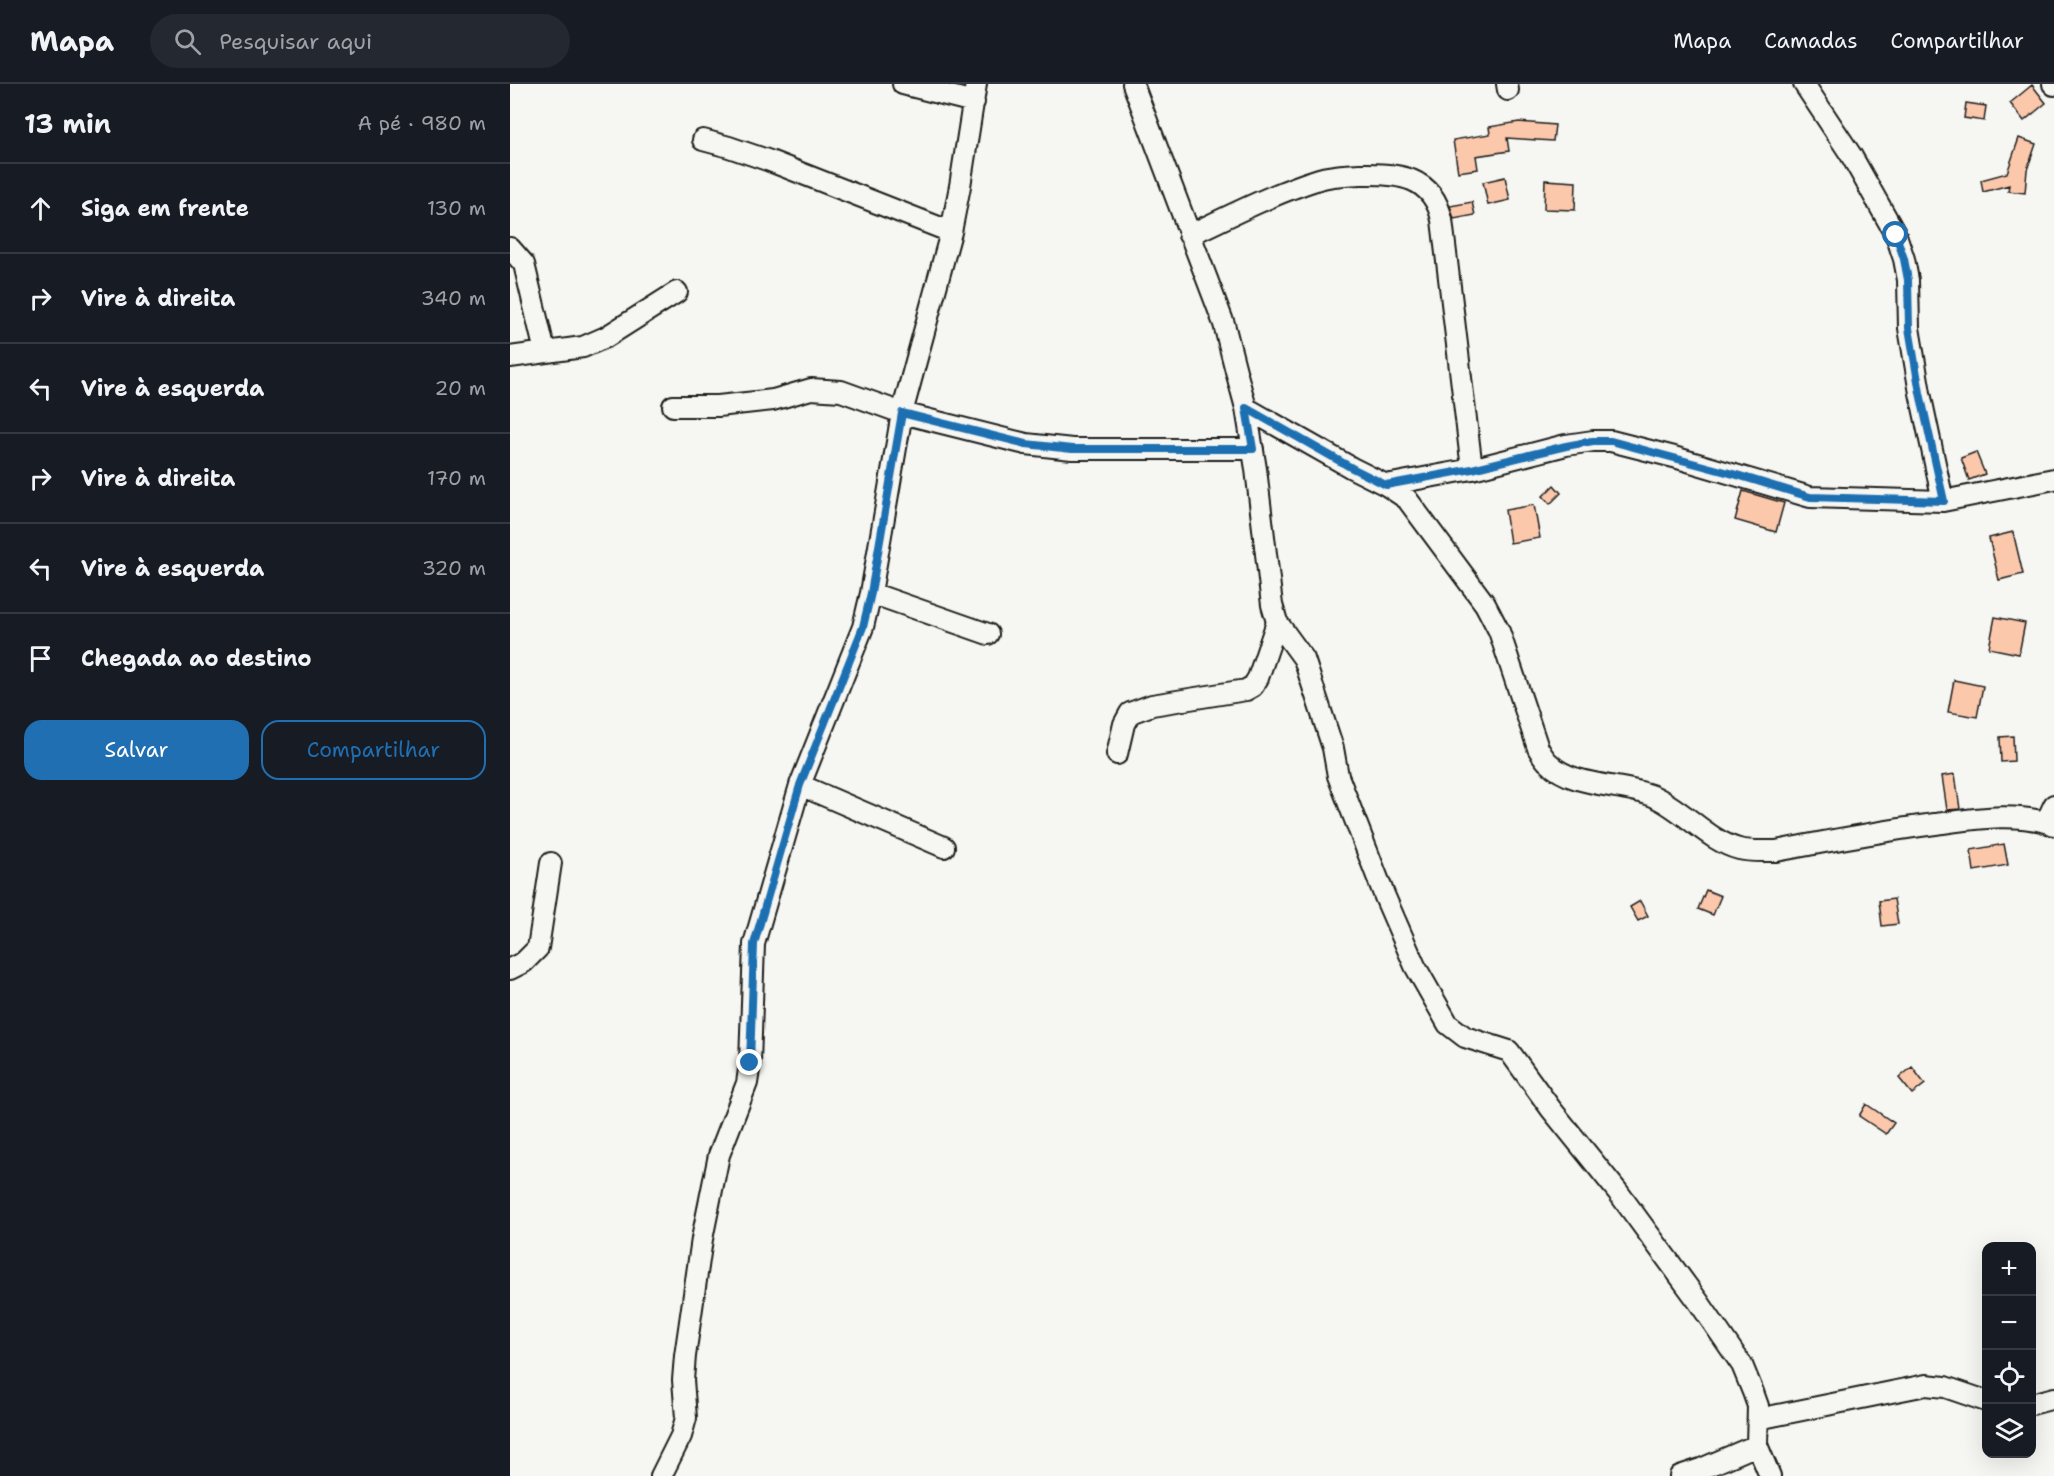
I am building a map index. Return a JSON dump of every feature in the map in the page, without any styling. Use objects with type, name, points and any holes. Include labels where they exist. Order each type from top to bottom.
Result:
[{"type":"street","points":[[661,1476],[681,1436],[686,1418],[683,1380],[685,1356],[702,1239],[719,1155],[747,1083],[750,1063],[754,944],[800,785],[863,627],[902,413],[951,232],[975,93],[903,84]]},
{"type":"street","points":[[1133,84],[1224,324],[1246,408],[1272,605],[1277,622],[1304,659],[1334,748],[1338,776],[1381,887],[1415,966],[1448,1024],[1465,1037],[1509,1051],[1557,1117],[1618,1192],[1704,1310],[1742,1365],[1758,1406],[1757,1445],[1770,1476]]},
{"type":"street","points":[[1804,84],[1851,155],[1896,235],[1908,280],[1909,328],[1920,393],[1944,501]]},
{"type":"street","points":[[702,140],[770,160],[951,232]]},
{"type":"street","points":[[1189,235],[1273,195],[1322,178],[1385,174],[1407,177],[1418,182],[1435,199],[1442,220],[1472,469]]},
{"type":"street","points":[[510,248],[524,264],[545,352]]},
{"type":"street","points":[[510,357],[583,347],[606,338],[677,292]]},
{"type":"street","points":[[673,406],[718,406],[773,400],[811,389],[841,390],[902,413],[1026,444],[1072,449],[1253,449]]},
{"type":"street","points":[[1246,408],[1386,485],[1407,499],[1485,604],[1499,630],[1538,748],[1549,764],[1563,773],[1650,795],[1668,803],[1724,843],[1740,850],[1776,851],[1903,828],[1971,819],[2051,818]]},
{"type":"street","points":[[1386,485],[1472,469],[1593,441],[1611,441],[1810,497],[1944,501],[2054,479]]},
{"type":"street","points":[[871,593],[988,634]]},
{"type":"street","points":[[1117,754],[1124,724],[1130,713],[1152,705],[1237,693],[1253,686],[1277,622]]},
{"type":"street","points":[[800,785],[944,847]]},
{"type":"street","points":[[510,969],[524,962],[538,948],[550,863]]},
{"type":"street","points":[[1758,1419],[1926,1385],[1945,1387],[1982,1400]]},
{"type":"street","points":[[2036,1403],[2054,1398]]},
{"type":"street","points":[[1680,1476],[1757,1445]]},
{"type":"building","points":[[2032,85],[2046,103],[2024,121],[2010,103]]},
{"type":"building","points":[[1966,103],[1986,106],[1984,121],[1964,118]]},
{"type":"building","points":[[1519,122],[1555,125],[1553,141],[1507,138],[1509,151],[1476,156],[1478,169],[1458,172],[1453,140],[1490,134],[1489,127]]},
{"type":"building","points":[[2019,138],[2036,144],[2027,170],[2025,193],[2008,191],[2009,185],[1983,192],[1981,180],[2007,173]]},
{"type":"building","points":[[1505,177],[1510,200],[1488,205],[1483,182]]},
{"type":"building","points":[[1545,180],[1576,182],[1575,210],[1544,209]]},
{"type":"building","points":[[1472,202],[1475,215],[1454,219],[1450,206]]},
{"type":"building","points":[[1976,452],[1985,474],[1969,480],[1961,458]]},
{"type":"building","points":[[1554,485],[1561,493],[1550,504],[1543,496]]},
{"type":"building","points":[[1743,491],[1784,503],[1776,532],[1735,520]]},
{"type":"building","points":[[1534,505],[1540,538],[1510,543],[1505,510]]},
{"type":"building","points":[[2013,532],[2023,574],[1999,580],[1989,538]]},
{"type":"building","points":[[1995,617],[2025,623],[2019,654],[1989,648]]},
{"type":"building","points":[[1954,680],[1983,686],[1977,717],[1948,712]]},
{"type":"building","points":[[2013,736],[2014,761],[2001,762],[2000,737]]},
{"type":"building","points":[[1955,774],[1960,809],[1947,810],[1942,776]]},
{"type":"building","points":[[2004,844],[2008,865],[1974,871],[1971,850]]},
{"type":"building","points":[[1706,890],[1721,896],[1713,915],[1698,909]]},
{"type":"building","points":[[1894,899],[1898,924],[1882,926],[1879,901]]},
{"type":"building","points":[[1640,901],[1648,916],[1638,921],[1630,907]]},
{"type":"building","points":[[1912,1067],[1925,1084],[1912,1094],[1899,1078]]},
{"type":"building","points":[[1866,1104],[1894,1123],[1886,1134],[1859,1116]]},
{"type":"route","points":[[750,1063],[754,944],[800,785],[863,627],[902,413],[1026,444],[1072,449],[1253,449],[1246,408],[1386,485],[1472,469],[1566,446],[1593,441],[1611,441],[1810,497],[1944,501],[1920,393],[1909,328],[1908,280],[1896,235]]}]
